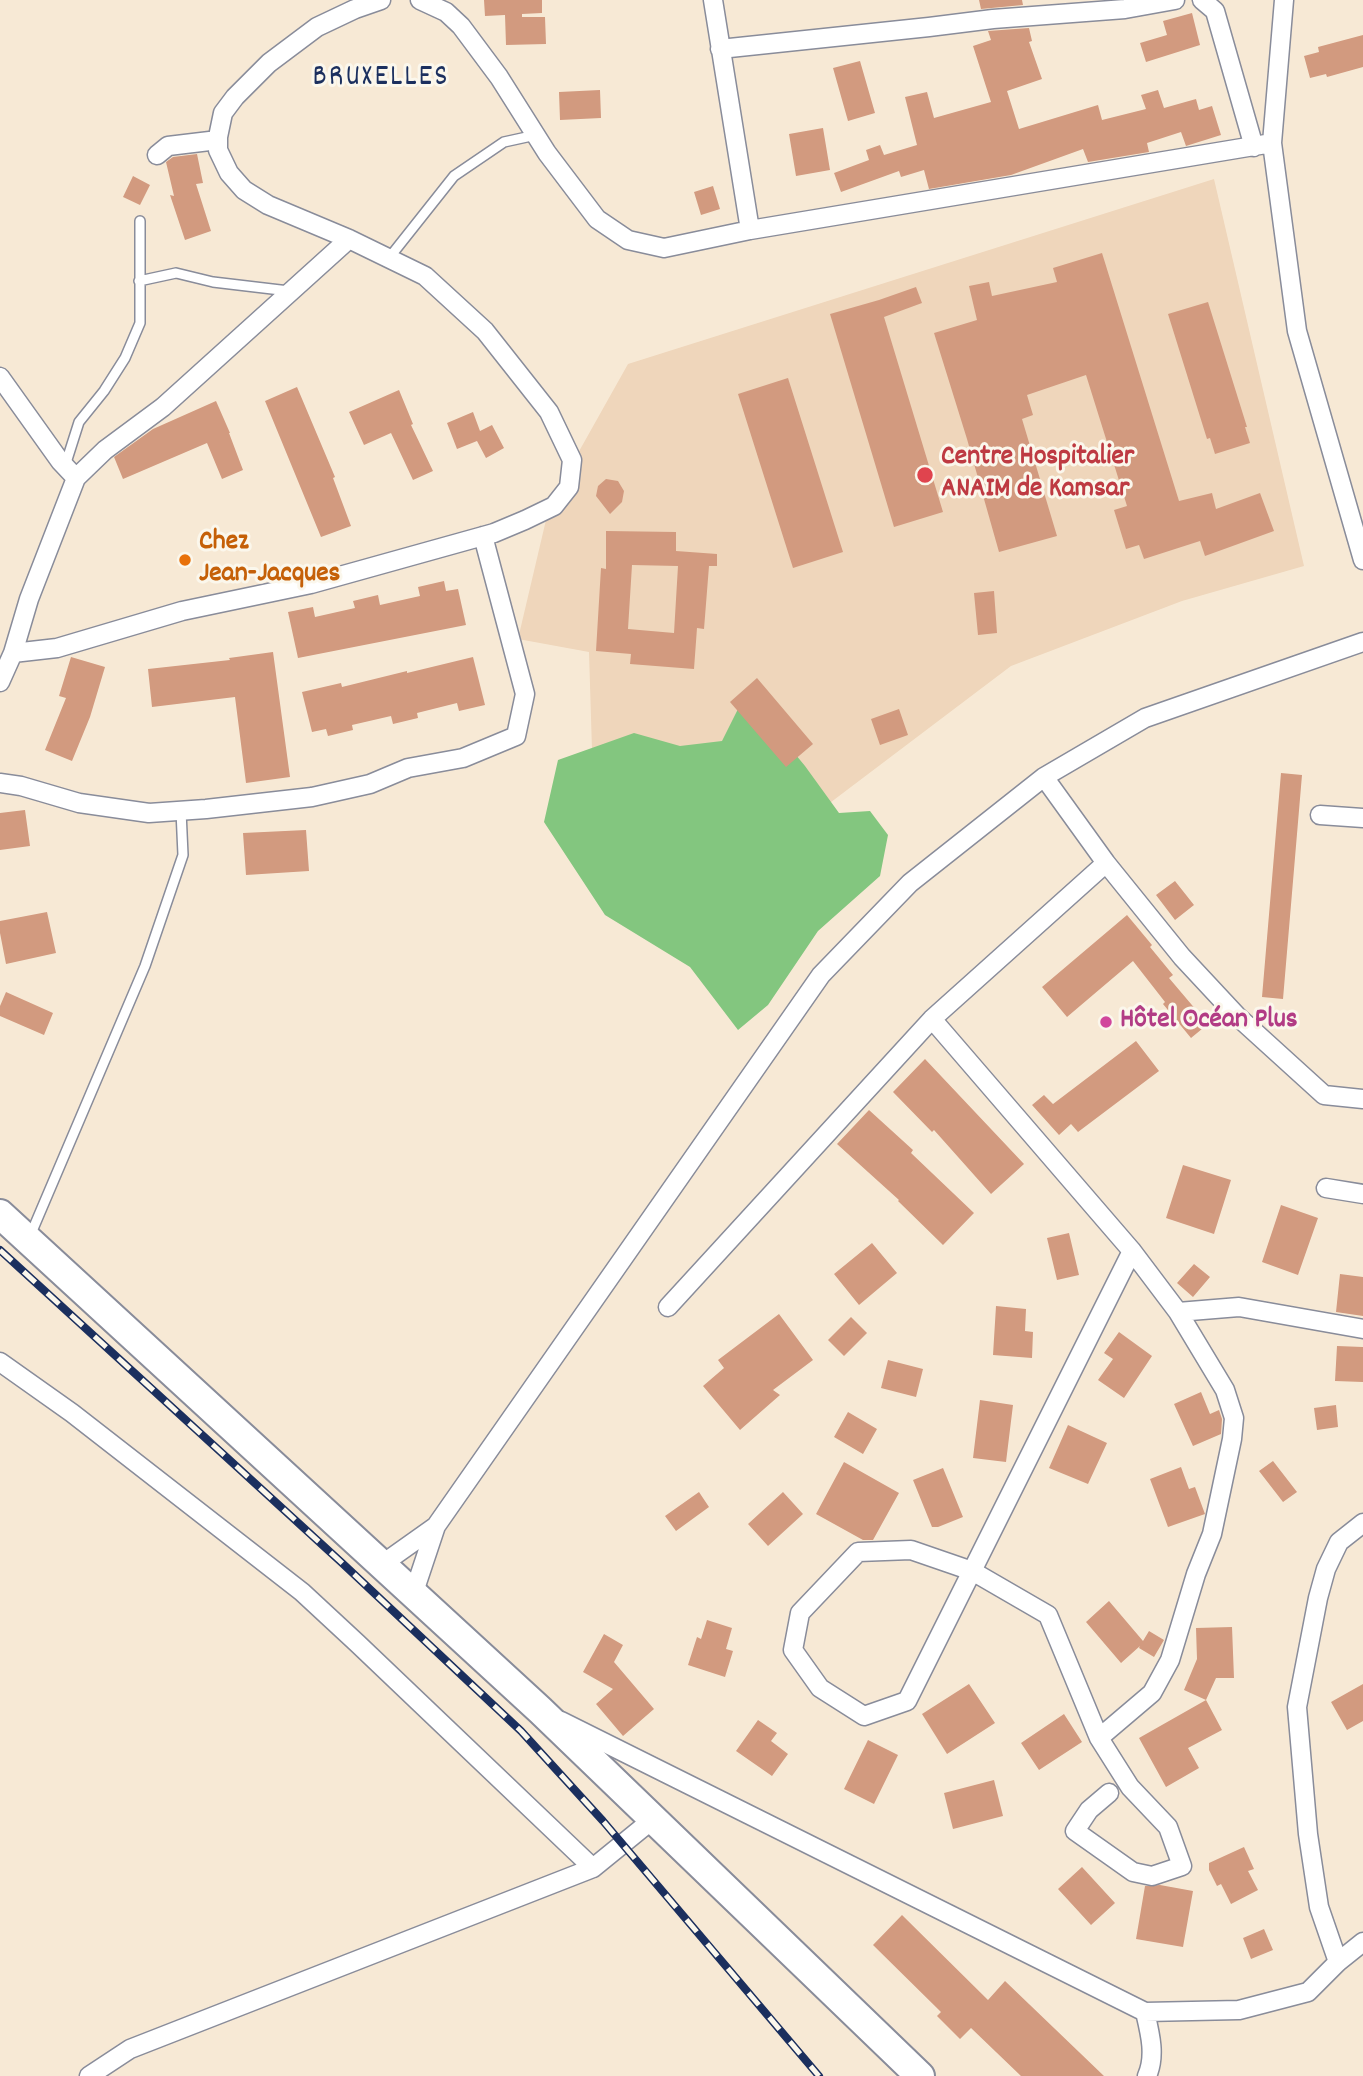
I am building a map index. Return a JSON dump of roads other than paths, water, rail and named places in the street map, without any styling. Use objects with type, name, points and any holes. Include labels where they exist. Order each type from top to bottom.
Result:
[{"type":"main road","points":[[0,1214],[540,1710],[920,2076]]},
{"type":"street","points":[[13,653],[57,649],[182,611],[311,584],[483,536],[554,506],[569,487],[572,460],[549,412],[485,331],[425,276],[349,239],[268,205],[244,190],[229,173],[218,150],[223,113],[269,63],[317,27],[382,0]]},
{"type":"street","points":[[420,0],[446,12],[461,26],[597,219],[628,240],[664,248],[750,230],[1263,145]]},
{"type":"street","points":[[713,0],[750,230]]},
{"type":"street","points":[[720,49],[993,19],[1125,9],[1175,0]]},
{"type":"street","points":[[1202,0],[1215,11],[1263,145],[1297,331],[1363,560]]},
{"type":"street","points":[[1263,145],[1284,0]]},
{"type":"street","points":[[157,155],[168,146],[218,140]]},
{"type":"street","points":[[0,682],[13,653],[70,472],[163,407],[349,239]]},
{"type":"street","points":[[0,377],[70,472]]},
{"type":"street","points":[[0,783],[21,786],[79,803],[149,813],[181,811],[312,797],[370,784],[408,768],[463,758],[516,736],[525,694],[483,536]]},
{"type":"street","points":[[413,1595],[436,1526],[821,975],[910,883],[1044,777],[1145,718],[1363,642]]},
{"type":"street","points":[[1044,777],[1106,863],[1182,957],[1237,1016],[1324,1095],[1363,1099]]},
{"type":"street","points":[[1320,815],[1363,818]]},
{"type":"street","points":[[668,1307],[932,1019],[1106,863]]},
{"type":"street","points":[[932,1019],[1132,1251],[1178,1312],[1225,1390],[1234,1418],[1212,1534],[1196,1574],[1170,1660],[1152,1693],[1100,1738]]},
{"type":"street","points":[[1326,1188],[1363,1194]]},
{"type":"street","points":[[1109,1793],[1089,1810],[1075,1831],[1133,1872],[1152,1876],[1182,1866],[1168,1828],[1130,1787],[1100,1738],[1048,1615],[972,1571],[911,1550],[858,1552],[800,1613],[793,1650],[820,1688],[864,1716],[907,1702],[972,1571],[1132,1251]]},
{"type":"street","points":[[1178,1312],[1240,1307],[1363,1329]]},
{"type":"street","points":[[0,1362],[72,1413],[302,1592],[593,1868]]},
{"type":"street","points":[[1338,1962],[1318,1908],[1308,1834],[1297,1707],[1326,1569],[1339,1542],[1363,1523]]},
{"type":"street","points":[[381,1564],[436,1526]]},
{"type":"street","points":[[540,1710],[1145,2012],[1239,2010],[1308,1992],[1363,1942]]},
{"type":"street","points":[[89,2076],[130,2049],[593,1868],[652,1820]]},
{"type":"street","points":[[1145,2012],[1152,2066],[1147,2076]]},
{"type":"lane","points":[[389,258],[454,176],[504,142],[536,135]]},
{"type":"lane","points":[[70,472],[79,422],[104,391],[125,358],[140,323],[140,221]]},
{"type":"lane","points":[[139,281],[176,273],[214,282],[291,292]]},
{"type":"lane","points":[[28,1240],[145,966],[183,855],[181,811]]},
{"type":"railway","points":[[0,1250],[521,1731],[603,1821],[819,2076]]},
{"type":"place","name":"Centre Hospitalier ANAIM de Kamsar","points":[[925,475]]},
{"type":"place","name":"Chez Jean-Jacques","points":[[185,560]]},
{"type":"place","name":"Hôtel Océan Plus","points":[[1106,1022]]},
{"type":"district","name":"BRUXELLES","points":[[381,80]]}]
